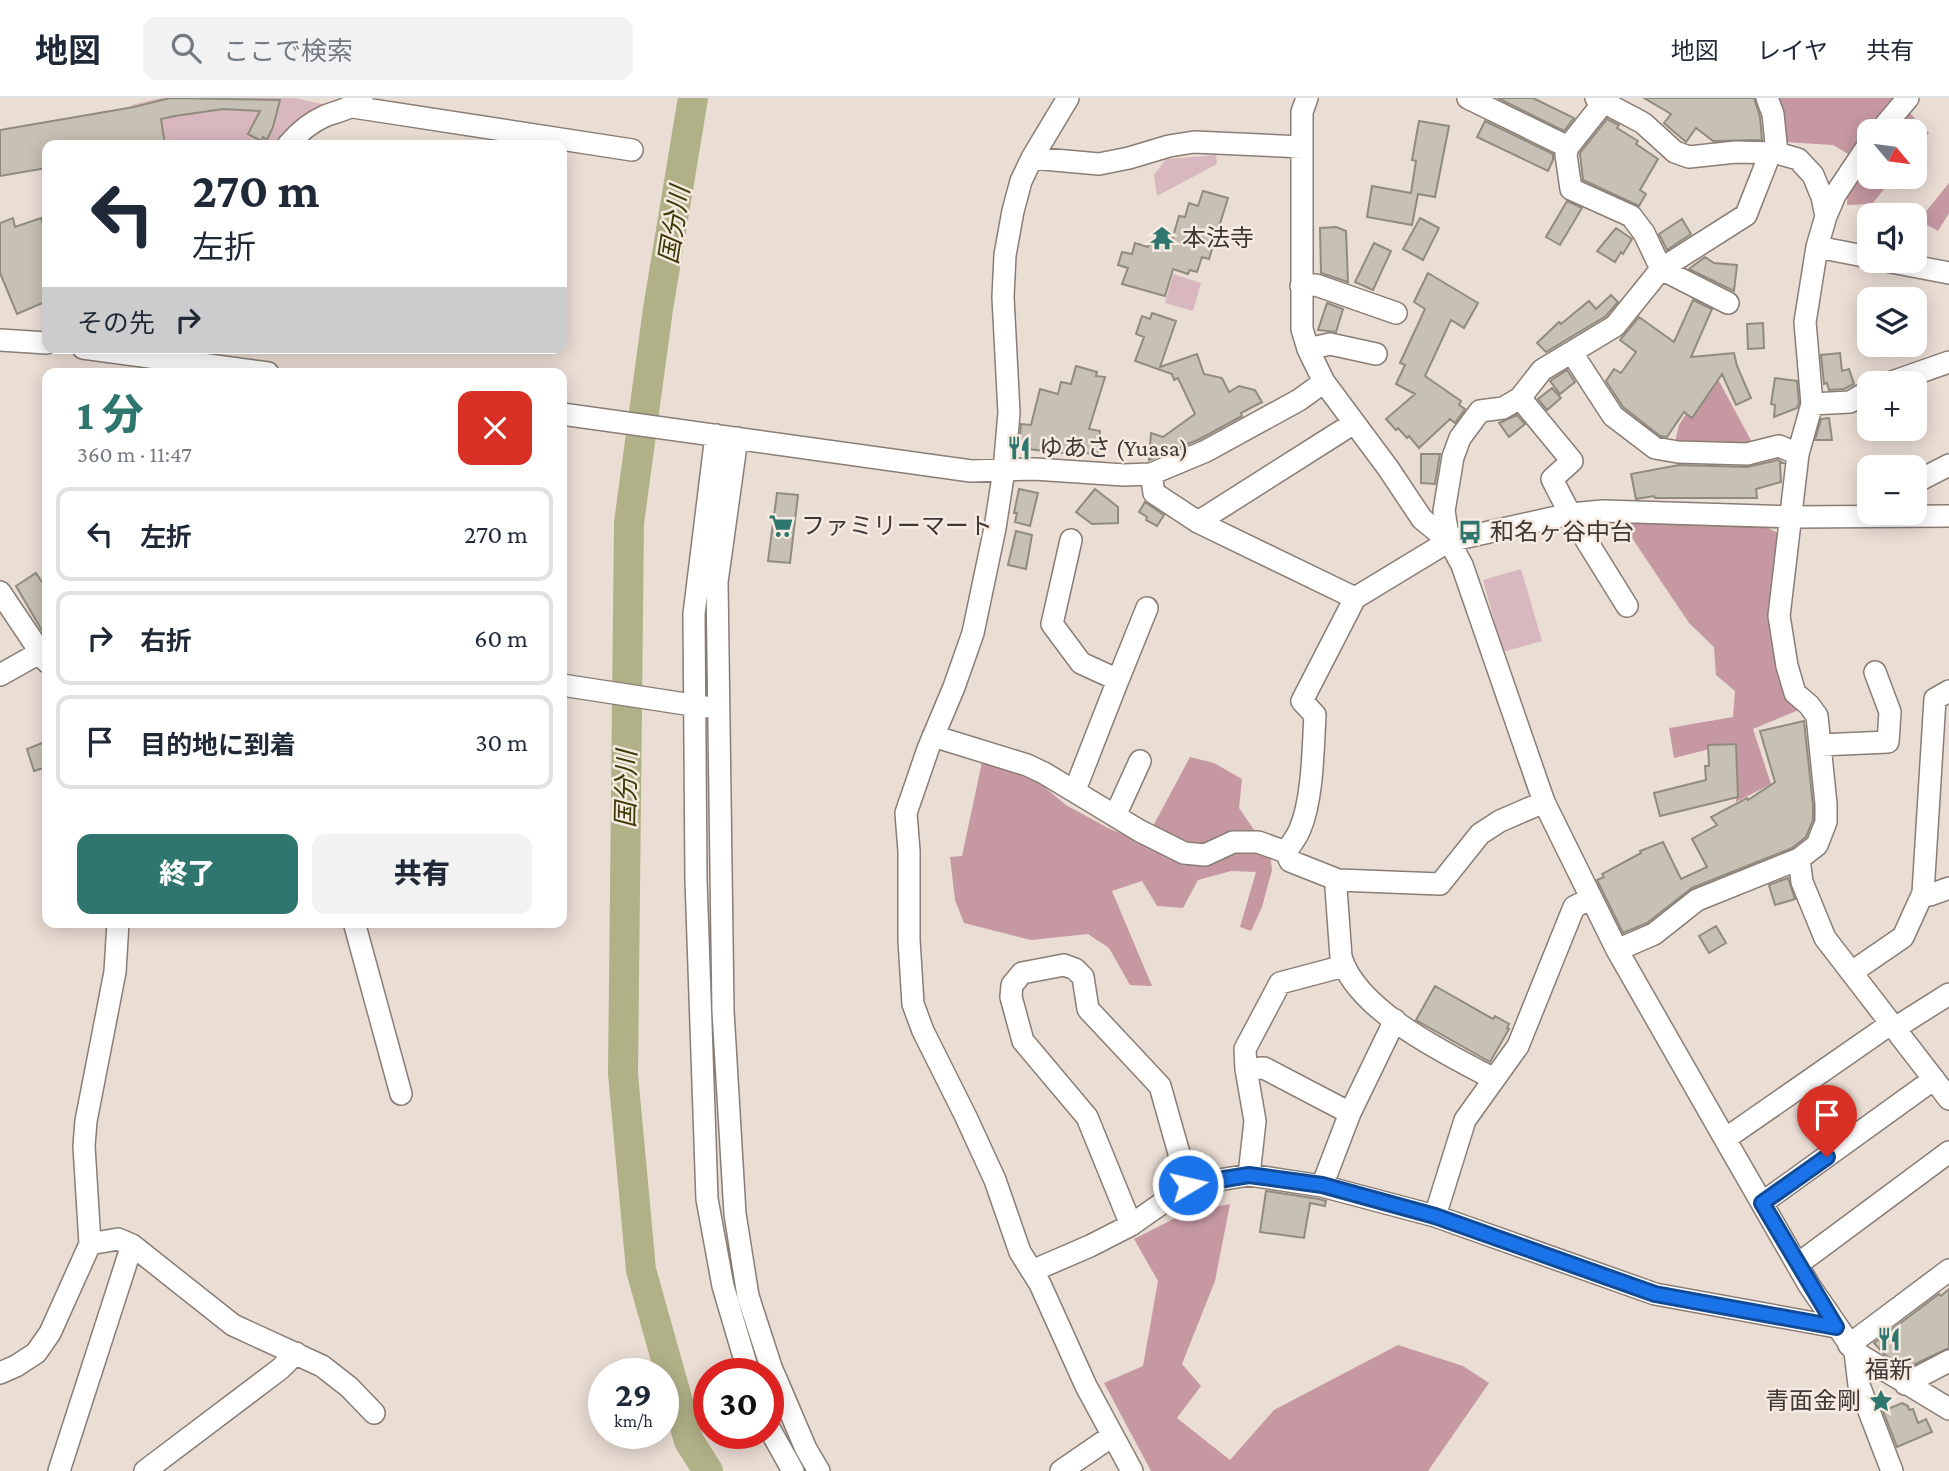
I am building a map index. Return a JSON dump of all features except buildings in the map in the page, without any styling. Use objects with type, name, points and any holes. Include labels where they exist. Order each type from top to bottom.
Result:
[{"type":"street","points":[[1068,98],[1032,158],[1021,181],[1013,211],[1005,255],[1003,297],[1009,413],[1004,470],[973,633],[906,813],[909,851],[909,940],[914,1004],[923,1031],[995,1180],[1020,1252],[1063,1330],[1086,1386],[1132,1471]]},
{"type":"street","points":[[1307,98],[1303,112],[1301,286],[1302,329],[1308,349],[1324,382],[1422,519],[1449,541]]},
{"type":"street","points":[[1468,98],[1568,148]]},
{"type":"street","points":[[1767,98],[1773,114],[1774,153],[1746,215],[1661,269],[1615,326],[1542,370],[1520,398],[1503,408],[1480,411],[1460,438],[1453,457],[1444,511],[1449,541],[1462,565],[1544,802],[1617,950],[1836,1327],[1852,1349],[1949,1409]]},
{"type":"street","points":[[1890,119],[1908,98]]},
{"type":"street","points":[[1728,303],[1661,269],[1644,233],[1631,216],[1571,189],[1566,155],[1568,148],[1603,100],[1643,123],[1675,152],[1689,156],[1736,152],[1774,153],[1798,159],[1813,175],[1826,216]]},
{"type":"street","points":[[292,140],[299,131],[322,117],[358,102],[632,150]]},
{"type":"street","points":[[1032,158],[1099,164],[1194,142],[1302,147]]},
{"type":"street","points":[[1617,950],[1654,934],[1697,900],[1799,859],[1816,845],[1826,822],[1817,716],[1795,693],[1787,666],[1779,616],[1798,454],[1812,404],[1805,322],[1817,247],[1835,195],[1857,162]]},
{"type":"street","points":[[1817,247],[1857,255]]},
{"type":"street","points":[[1927,269],[1949,274]]},
{"type":"street","points":[[1301,286],[1316,285],[1396,313]]},
{"type":"street","points":[[0,340],[42,343]]},
{"type":"street","points":[[1308,349],[1330,344],[1376,354]]},
{"type":"street","points":[[1572,353],[1613,416],[1656,448],[1678,453],[1747,454],[1779,446],[1798,454]]},
{"type":"street","points":[[132,354],[232,368]]},
{"type":"street","points":[[1923,371],[1949,362]]},
{"type":"street","points":[[567,415],[971,471],[1151,474],[1206,452],[1299,400],[1324,382]]},
{"type":"street","points":[[1520,398],[1572,461],[1552,479],[1570,514],[1627,606]]},
{"type":"street","points":[[1812,404],[1850,402],[1857,398]]},
{"type":"street","points":[[1198,522],[1354,423]]},
{"type":"street","points":[[726,437],[694,614],[696,880],[707,1199],[723,1286],[744,1358]]},
{"type":"street","points":[[726,437],[717,582],[725,710],[723,1011],[735,1214],[748,1296],[771,1367],[806,1449],[819,1471]]},
{"type":"street","points":[[1927,477],[1949,466]]},
{"type":"street","points":[[1151,474],[1154,493],[1198,522],[1354,598]]},
{"type":"street","points":[[1286,852],[1307,809],[1315,715],[1302,701],[1354,598],[1449,541],[1570,514],[1616,511],[1792,517],[1857,509]]},
{"type":"street","points":[[1927,514],[1949,516]]},
{"type":"street","points":[[1071,540],[1052,624],[1081,663],[1118,680]]},
{"type":"street","points":[[0,592],[42,654]]},
{"type":"street","points":[[1075,790],[1147,608]]},
{"type":"street","points":[[0,675],[42,658]]},
{"type":"street","points":[[1820,745],[1888,742],[1890,712],[1875,672]]},
{"type":"street","points":[[568,686],[725,710]]},
{"type":"street","points":[[1852,972],[1903,937],[1923,893],[1935,699],[1949,691]]},
{"type":"street","points":[[933,736],[1027,765],[1184,853],[1205,855],[1233,842],[1258,842],[1286,852],[1290,861],[1338,880],[1440,884],[1479,834],[1500,821],[1544,802]]},
{"type":"street","points":[[1115,816],[1140,761]]},
{"type":"street","points":[[1799,859],[1802,882],[1825,938],[1949,1099]]},
{"type":"street","points":[[1338,880],[1336,888],[1341,957],[1361,992],[1395,1020],[1443,1052],[1494,1079]]},
{"type":"street","points":[[1923,893],[1930,895],[1949,888]]},
{"type":"street","points":[[1435,1216],[1465,1120],[1518,1046],[1574,907],[1590,899]]},
{"type":"street","points":[[0,1373],[36,1353],[50,1333],[90,1244],[84,1146],[86,1121],[115,972],[118,928]]},
{"type":"street","points":[[356,928],[401,1094]]},
{"type":"street","points":[[1131,1225],[1087,1117],[1023,1041],[1011,997],[1012,985],[1022,973],[1064,965],[1075,969],[1083,977],[1088,1009],[1160,1086],[1188,1185]]},
{"type":"street","points":[[1249,1175],[1255,1121],[1245,1049],[1280,983],[1344,966]]},
{"type":"street","points":[[1725,1139],[1893,1026],[1949,994]]},
{"type":"street","points":[[1322,1185],[1350,1113],[1395,1020]]},
{"type":"street","points":[[1246,1069],[1264,1068],[1350,1113]]},
{"type":"street","points":[[1762,1203],[1934,1079]]},
{"type":"street","points":[[1798,1264],[1949,1152]]},
{"type":"street","points":[[1032,1271],[1131,1225],[1188,1185],[1249,1175],[1322,1185],[1435,1216],[1655,1294],[1836,1327]]},
{"type":"street","points":[[90,1244],[118,1239],[132,1245],[233,1325],[321,1367],[349,1387],[374,1413]]},
{"type":"street","points":[[59,1471],[132,1245]]},
{"type":"street","points":[[1852,1349],[1949,1270]]},
{"type":"street","points":[[1852,1349],[1859,1385],[1892,1471]]},
{"type":"street","points":[[145,1471],[280,1369],[296,1353]]},
{"type":"street","points":[[1905,1384],[1949,1361]]},
{"type":"street","points":[[1061,1471],[1112,1436]]},
{"type":"street","points":[[781,1449],[793,1471]]},
{"type":"shaded area","points":[[161,98],[295,98],[336,107],[289,140],[138,140],[131,105]]},
{"type":"shaded area","points":[[1775,98],[1914,98],[1908,111],[1916,119],[1857,119],[1857,189],[1884,189],[1873,203],[1847,205],[1850,155],[1833,145],[1785,142]]},
{"type":"shaded area","points":[[1216,155],[1217,164],[1157,196],[1154,175],[1166,159]]},
{"type":"shaded area","points":[[1949,183],[1949,213],[1938,231],[1927,225],[1927,210]]},
{"type":"shaded area","points":[[1173,274],[1201,283],[1193,311],[1165,303]]},
{"type":"shaded area","points":[[1713,370],[1753,444],[1674,446],[1679,425]]},
{"type":"shaded area","points":[[1622,523],[1758,523],[1782,535],[1774,615],[1801,709],[1753,729],[1771,784],[1736,802],[1734,743],[1674,758],[1669,728],[1733,717],[1735,691],[1716,675],[1714,647],[1689,623]]},
{"type":"shaded area","points":[[1521,569],[1542,641],[1503,652],[1483,580]]},
{"type":"shaded area","points":[[1190,757],[1214,763],[1242,779],[1239,808],[1270,853],[1272,870],[1262,907],[1251,931],[1240,927],[1256,872],[1231,871],[1198,880],[1183,908],[1157,906],[1142,881],[1112,891],[1152,986],[1130,985],[1109,948],[1088,934],[1031,940],[964,923],[955,900],[950,857],[962,856],[982,762],[1030,775],[1066,805],[1108,828],[1144,843]]},
{"type":"shaded area","points":[[1230,1204],[1215,1281],[1182,1364],[1201,1386],[1177,1418],[1230,1460],[1274,1410],[1398,1345],[1463,1366],[1489,1383],[1428,1471],[1151,1471],[1104,1383],[1143,1366],[1158,1281],[1134,1239],[1187,1212]]},
{"type":"waterway","name":"国分川","points":[[693,98],[658,309],[629,523],[623,1074],[641,1270],[689,1441],[708,1471]]},
{"type":"place","name":"本法寺","points":[[1162,238]]},
{"type":"place","name":"ゆあさ (Yuasa)","points":[[1019,448]]},
{"type":"place","name":"ファミリーマート","points":[[781,526]]},
{"type":"place","name":"和名ヶ谷中台","points":[[1470,532]]},
{"type":"place","name":"福新","points":[[1889,1339]]},
{"type":"place","name":"青面金剛","points":[[1881,1401]]},
{"type":"route","points":[[1188,1185],[1249,1175],[1322,1185],[1435,1216],[1655,1294],[1836,1327],[1762,1203],[1827,1157]]}]
